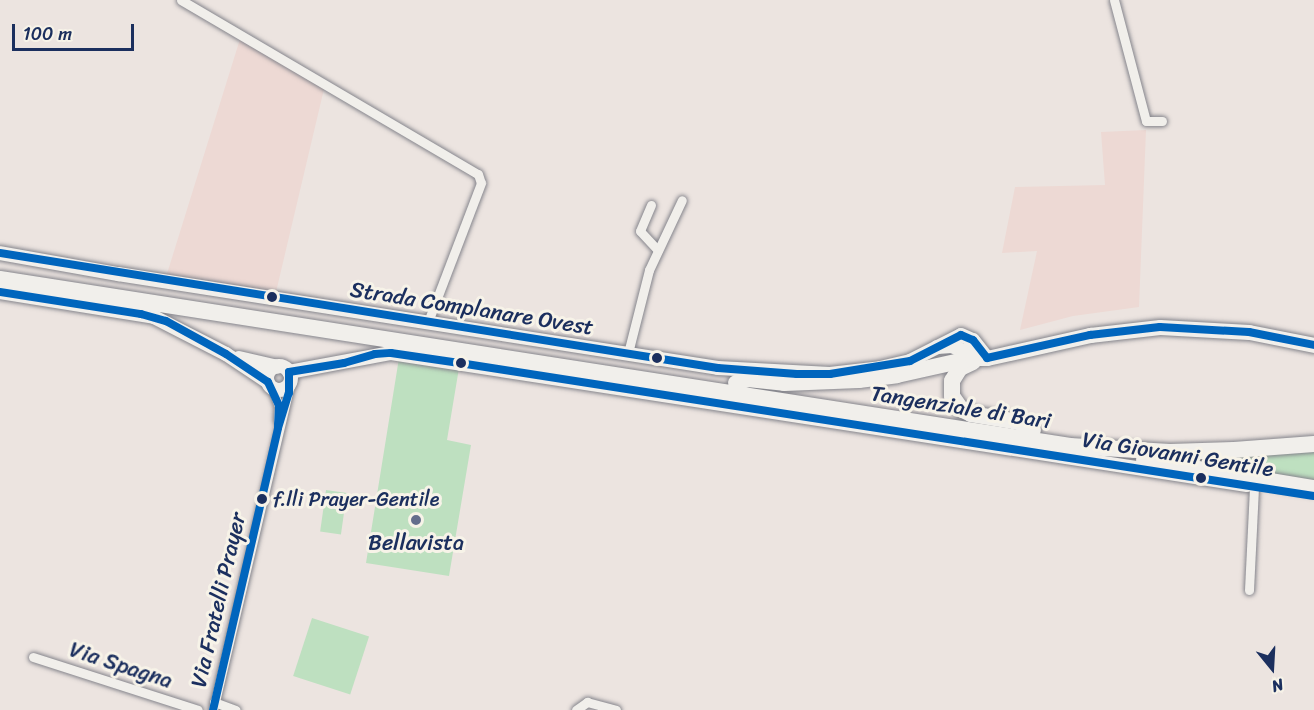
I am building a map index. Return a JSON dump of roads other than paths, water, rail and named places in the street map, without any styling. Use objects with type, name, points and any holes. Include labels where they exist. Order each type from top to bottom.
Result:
[{"type":"highway","name":"Tangenziale di Bari","points":[[0,269],[1033,430],[1168,441],[1314,434]]},
{"type":"highway","name":"Tangenziale di Bari","points":[[0,279],[1070,446],[1170,452],[1314,444]]},
{"type":"highway","points":[[736,383],[748,379],[793,384],[859,380],[897,375],[973,358],[983,353]]},
{"type":"highway","points":[[983,353],[957,372],[951,386],[954,400],[965,412],[1019,422],[1033,430]]},
{"type":"highway","points":[[1070,446],[1314,488]]},
{"type":"main road","points":[[983,353],[1090,335],[1160,327],[1249,332],[1314,345]]},
{"type":"street","points":[[181,0],[478,174],[481,183],[428,322]]},
{"type":"street","points":[[1114,0],[1146,121],[1162,121]]},
{"type":"street","points":[[628,354],[649,270],[682,200]]},
{"type":"street","points":[[651,205],[640,231],[658,250]]},
{"type":"street","name":"Strada Complanare Ovest","points":[[0,254],[718,368],[830,374],[880,368],[910,361],[961,335],[974,339],[983,353]]},
{"type":"street","points":[[0,292],[154,317],[226,354],[270,385]]},
{"type":"street","name":"Via Giovanni Gentile","points":[[270,385],[279,390],[285,374],[391,353],[1314,496]]},
{"type":"street","points":[[226,354],[285,374]]},
{"type":"street","points":[[278,428],[279,406],[268,374],[285,374]]},
{"type":"street","points":[[278,428],[285,374]]},
{"type":"street","name":"Via Fratelli Prayer","points":[[214,706],[278,428]]},
{"type":"street","points":[[1249,590],[1254,486]]},
{"type":"street","name":"Via Spagna","points":[[33,657],[198,710]]},
{"type":"street","points":[[576,710],[587,702],[616,710]]},
{"type":"street","points":[[214,706],[236,710]]},
{"type":"place","name":"f.lli Prayer-Gentile","points":[[262,499]]},
{"type":"place","name":"Bellavista","points":[[416,520]]}]
